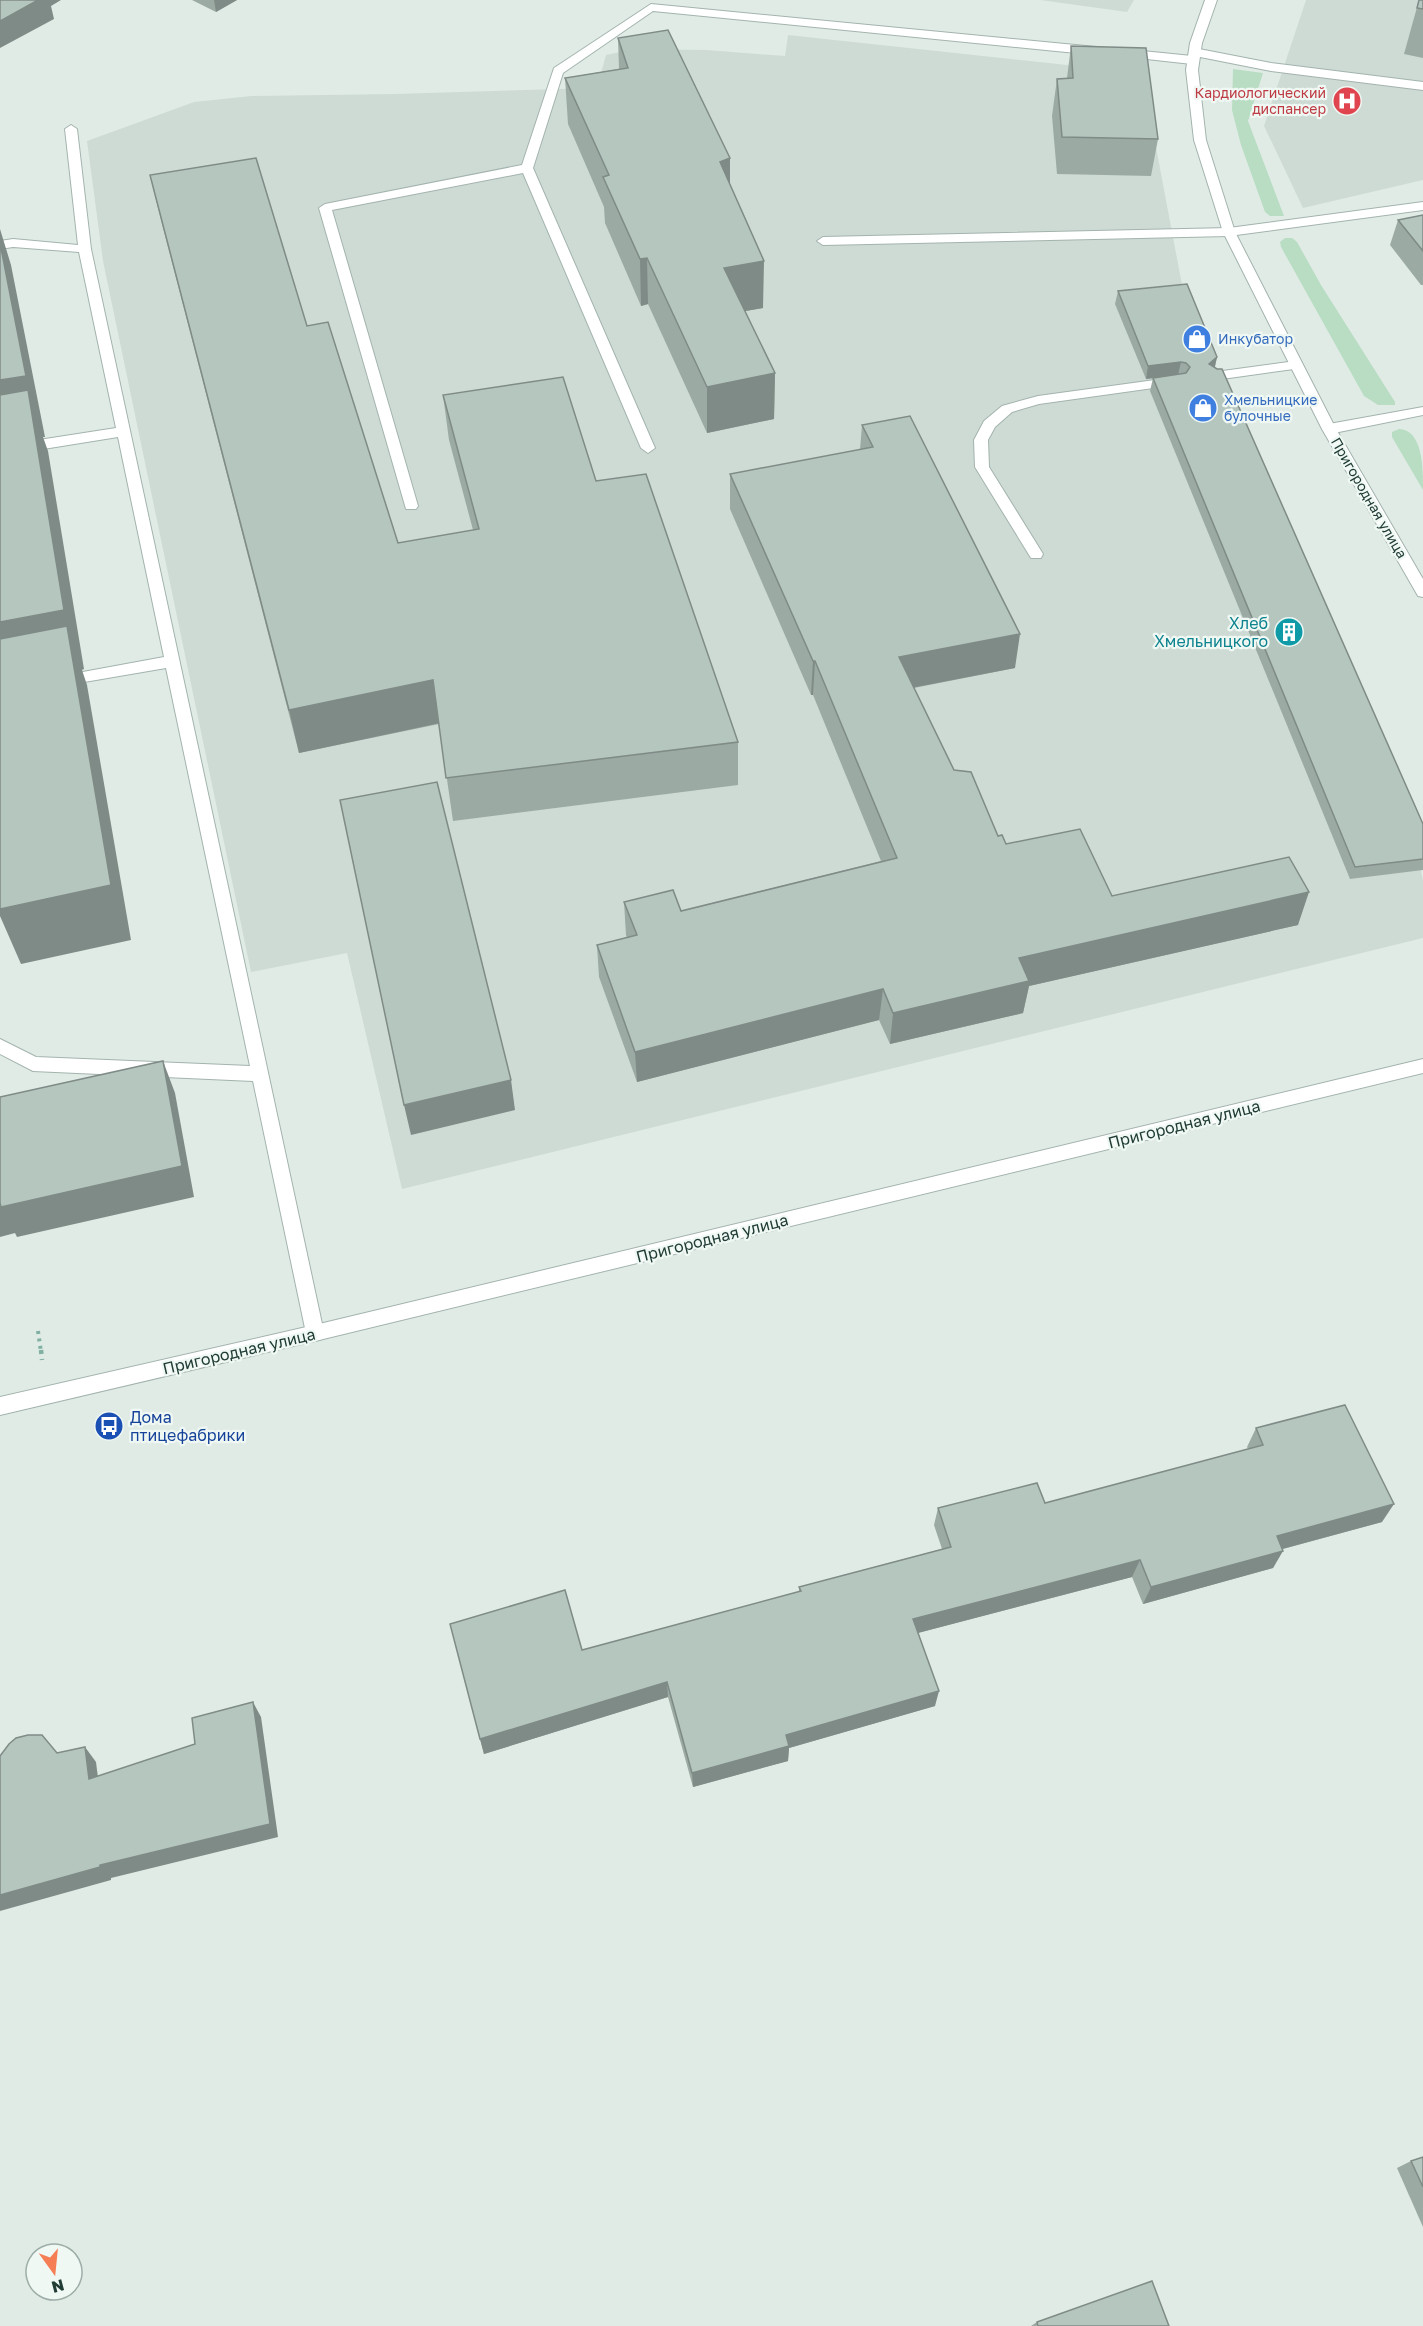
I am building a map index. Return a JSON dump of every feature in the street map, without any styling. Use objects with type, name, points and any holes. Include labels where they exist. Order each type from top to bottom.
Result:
[{"type":"street","name":"Пригородная улица","points":[[1211,0],[1193,56],[1200,140],[1229,232],[1329,429],[1423,591]]},
{"type":"street","points":[[648,448],[527,168],[558,71],[651,7],[1193,56],[1423,86]]},
{"type":"street","points":[[71,129],[85,249],[315,1333]]},
{"type":"street","points":[[411,506],[325,208],[527,168]]},
{"type":"street","points":[[823,241],[1229,232],[1423,206]]},
{"type":"street","points":[[0,245],[13,243],[85,249]]},
{"type":"street","points":[[1215,376],[1296,365]]},
{"type":"street","points":[[1036,554],[982,466],[981,440],[988,424],[1007,409],[1038,400],[1178,381]]},
{"type":"street","points":[[1329,429],[1421,413]]},
{"type":"street","points":[[0,451],[124,431]]},
{"type":"street","points":[[46,684],[173,661]]},
{"type":"street","points":[[0,1046],[33,1064],[261,1074]]},
{"type":"street","name":"Пригородная улица","points":[[0,1406],[315,1333],[1423,1066]]},
{"type":"shaded area","points":[[1040,0],[1134,0],[1127,12]]},
{"type":"shaded area","name":"Кардиологический диспансер","points":[[1306,0],[1423,0],[1423,180],[1303,208],[1264,126]]},
{"type":"shaded area","points":[[788,35],[1142,73],[1186,306],[1420,867],[1423,880],[1423,938],[402,1189],[347,953],[251,972],[103,261],[87,141],[194,102],[251,96],[597,88],[606,55],[634,49],[707,50],[785,56]]},
{"type":"green space","points":[[1233,69],[1263,73],[1248,121],[1284,216],[1270,216],[1265,212],[1241,145],[1232,110]]},
{"type":"green space","points":[[1285,238],[1292,238],[1297,242],[1395,405],[1378,405],[1364,396],[1281,247],[1280,242]]},
{"type":"green space","points":[[1399,429],[1407,431],[1417,443],[1422,461],[1423,490],[1392,437],[1392,432]]},
{"type":"building","points":[[0,0],[38,0],[0,21]]},
{"type":"building","points":[[1419,0],[1423,0],[1423,9],[1417,8]]},
{"type":"building","points":[[668,30],[730,158],[720,162],[764,261],[724,268],[775,373],[707,387],[647,258],[640,259],[603,177],[609,175],[565,78],[628,68],[618,38]]},
{"type":"building","points":[[1071,46],[1146,48],[1158,139],[1062,137],[1057,79],[1073,78]]},
{"type":"building","points":[[256,158],[307,326],[328,322],[398,543],[479,529],[443,395],[563,377],[596,481],[646,474],[738,742],[446,778],[433,680],[289,710],[150,175]]},
{"type":"building","points":[[1423,215],[1423,251],[1398,220]]},
{"type":"building","points":[[0,243],[26,376],[0,380]]},
{"type":"building","name":"Хлеб Хмельницкого","points":[[1187,284],[1217,357],[1209,364],[1222,369],[1423,824],[1423,859],[1355,867],[1153,378],[1186,373],[1190,367],[1181,362],[1148,366],[1118,291]]},
{"type":"building","points":[[28,390],[64,610],[0,622],[0,395]]},
{"type":"building","points":[[910,416],[1020,634],[899,657],[954,770],[971,772],[998,836],[1002,835],[1006,844],[1080,829],[1112,896],[1289,857],[1309,892],[1019,958],[1029,981],[893,1013],[883,989],[635,1052],[597,945],[637,935],[624,902],[673,890],[681,911],[897,858],[815,661],[813,661],[730,474],[873,447],[862,425]]},
{"type":"building","points":[[67,626],[111,885],[0,909],[0,639]]},
{"type":"building","points":[[437,782],[511,1080],[404,1105],[340,800]]},
{"type":"building","points":[[163,1061],[182,1166],[1,1207],[0,1097]]},
{"type":"building","points":[[1345,1405],[1394,1504],[1277,1536],[1283,1551],[1151,1587],[1140,1560],[913,1619],[939,1691],[786,1735],[789,1746],[692,1773],[667,1682],[480,1739],[450,1624],[565,1590],[582,1650],[801,1591],[799,1587],[951,1547],[938,1508],[1037,1483],[1045,1503],[1263,1445],[1256,1428]]},
{"type":"building","points":[[253,1702],[270,1824],[100,1865],[100,1867],[0,1895],[0,1756],[16,1738],[42,1735],[57,1753],[85,1747],[89,1779],[195,1744],[192,1718]]},
{"type":"building","points":[[1423,2157],[1423,2187],[1411,2161]]},
{"type":"building","points":[[1152,2281],[1169,2326],[1038,2326],[1037,2322]]},
{"type":"place","name":"Кардиологический диспансер","points":[[1347,101]]},
{"type":"place","name":"Инкубатор","points":[[1197,339]]},
{"type":"place","name":"Хмельницкие булочные","points":[[1203,408]]},
{"type":"place","name":"Хлеб Хмельницкого","points":[[1289,632]]},
{"type":"place","name":"Дома птицефабрики","points":[[109,1426]]}]
